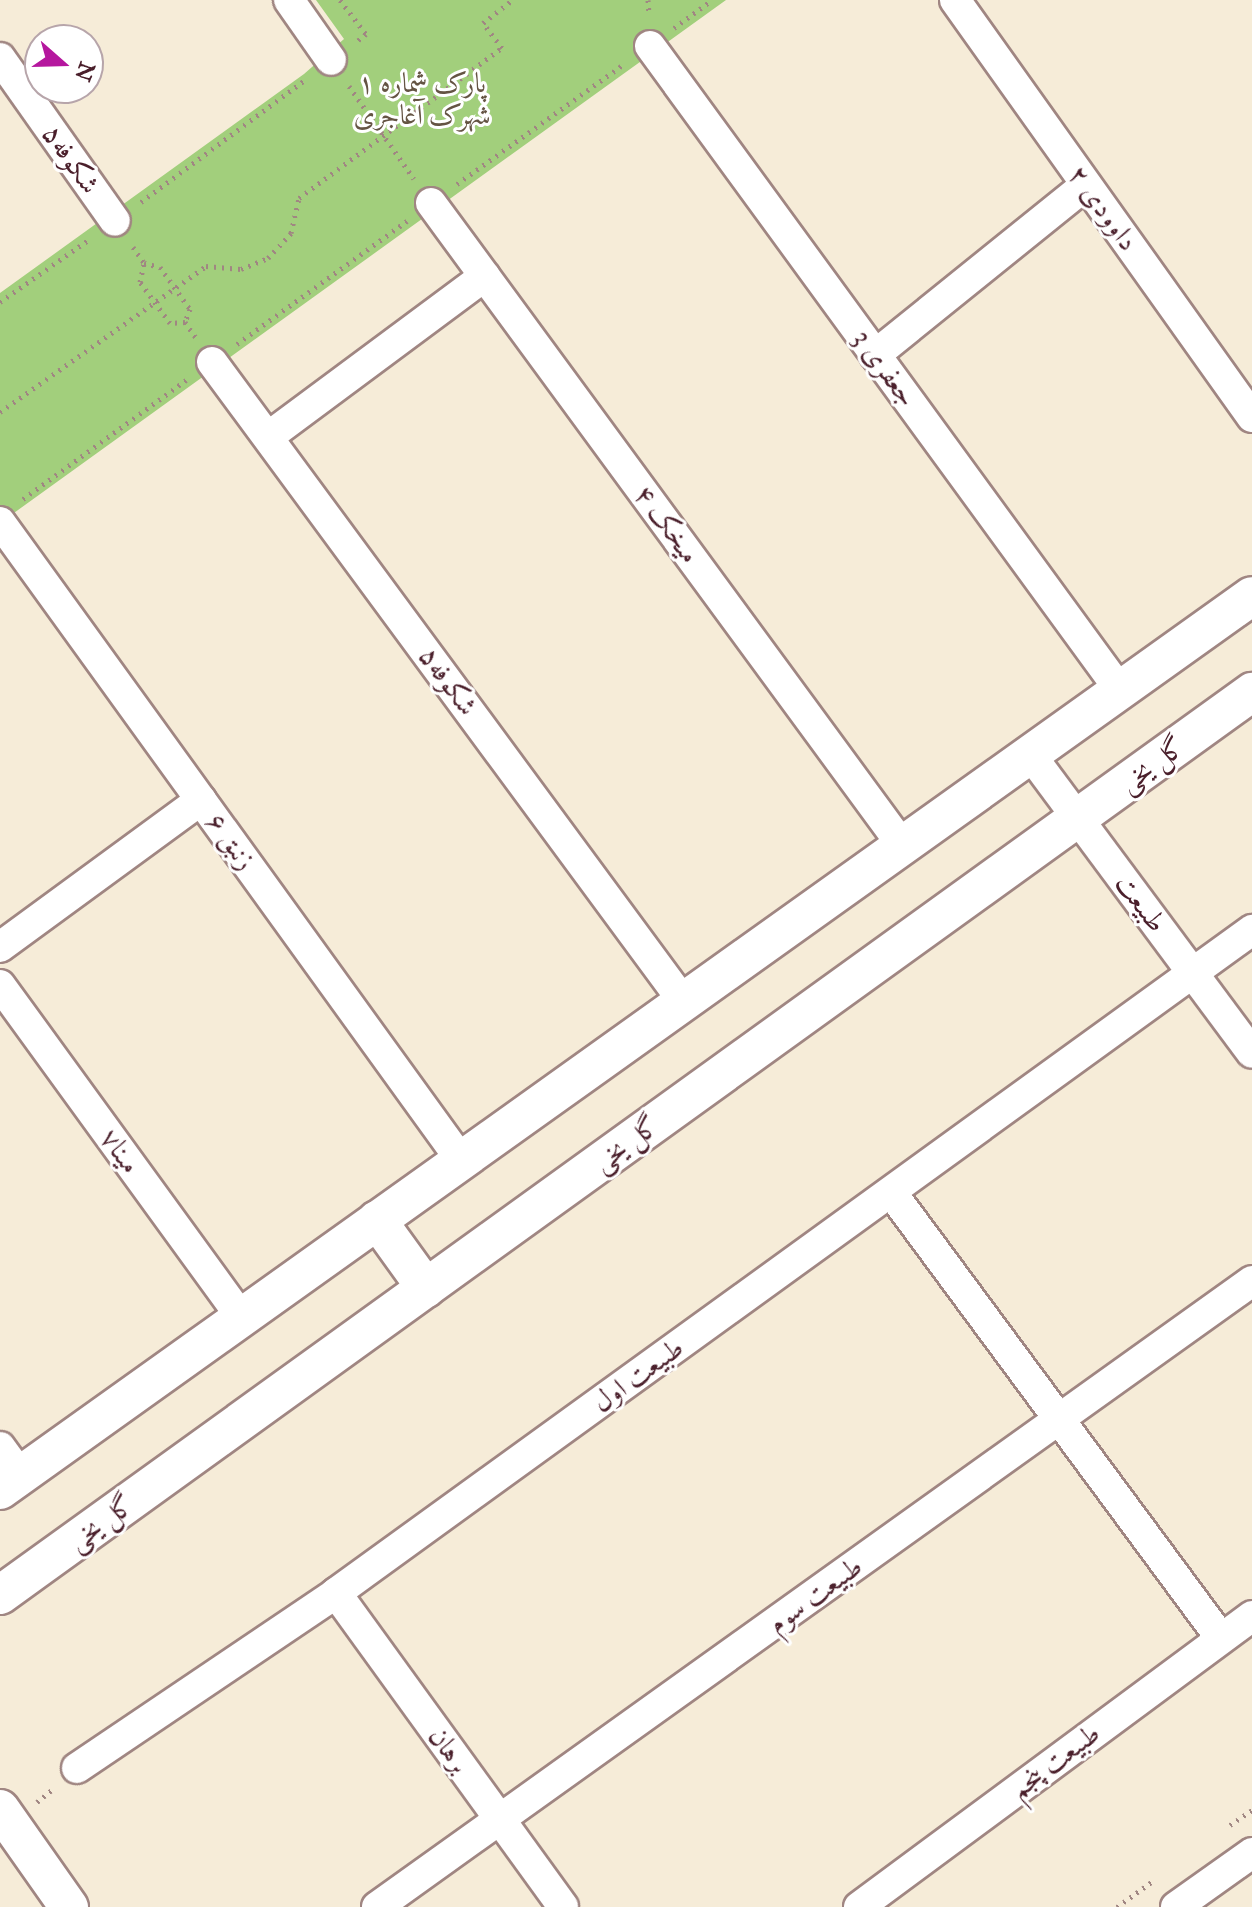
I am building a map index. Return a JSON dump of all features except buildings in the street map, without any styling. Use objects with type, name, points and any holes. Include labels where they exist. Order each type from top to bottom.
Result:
[{"type":"street","points":[[289,0],[331,60]]},
{"type":"street","name":"داوودی ۲","points":[[955,0],[1252,417]]},
{"type":"street","name":"3 جعفری","points":[[650,46],[1120,690]]},
{"type":"street","name":"شکوفه۵","points":[[0,58],[115,221]]},
{"type":"street","points":[[875,355],[1086,185]]},
{"type":"street","name":"میخک ۴","points":[[431,203],[902,845]]},
{"type":"street","points":[[268,437],[485,276]]},
{"type":"street","name":"شکوفه۵","points":[[212,362],[683,1001]]},
{"type":"street","name":"زنبق ۶","points":[[6,515],[201,800],[461,1160]]},
{"type":"street","points":[[7,1471],[241,1317],[1252,596]]},
{"type":"street","name":"گل یخی","points":[[0,1595],[1252,692]]},
{"type":"street","name":"طبیعت","points":[[1030,754],[1252,1053]]},
{"type":"street","points":[[0,947],[201,800]]},
{"type":"street","name":"طبیعت اول","points":[[77,1768],[336,1593],[1252,930]]},
{"type":"street","name":"مینا۷","points":[[0,985],[241,1317]]},
{"type":"street","points":[[891,1192],[1057,1421],[1220,1637]]},
{"type":"street","points":[[377,1220],[426,1288]]},
{"type":"street","name":"طبیعت سوم","points":[[377,1907],[1252,1281]]},
{"type":"street","name":"برهان","points":[[336,1593],[563,1907]]},
{"type":"street","name":"طبیعت پنجم","points":[[859,1907],[1252,1616]]},
{"type":"street","points":[[0,1809],[69,1907]]},
{"type":"street","points":[[1176,1907],[1252,1853]]},
{"type":"path","points":[[0,302],[115,221],[366,34],[340,0]]},
{"type":"path","points":[[0,412],[206,266],[241,269],[268,258],[291,233],[299,198],[502,48],[483,23],[512,0]]},
{"type":"path","points":[[6,515],[712,0]]},
{"type":"path","points":[[331,60],[431,203]]},
{"type":"path","points":[[144,263],[160,267],[176,288],[190,309],[185,322],[170,323],[155,303],[140,282],[144,263]]},
{"type":"green space","name":"پارک شماره ۱ شهرک آغاجری","points":[[316,0],[726,0],[0,523],[0,293],[304,74],[344,39]]}]
